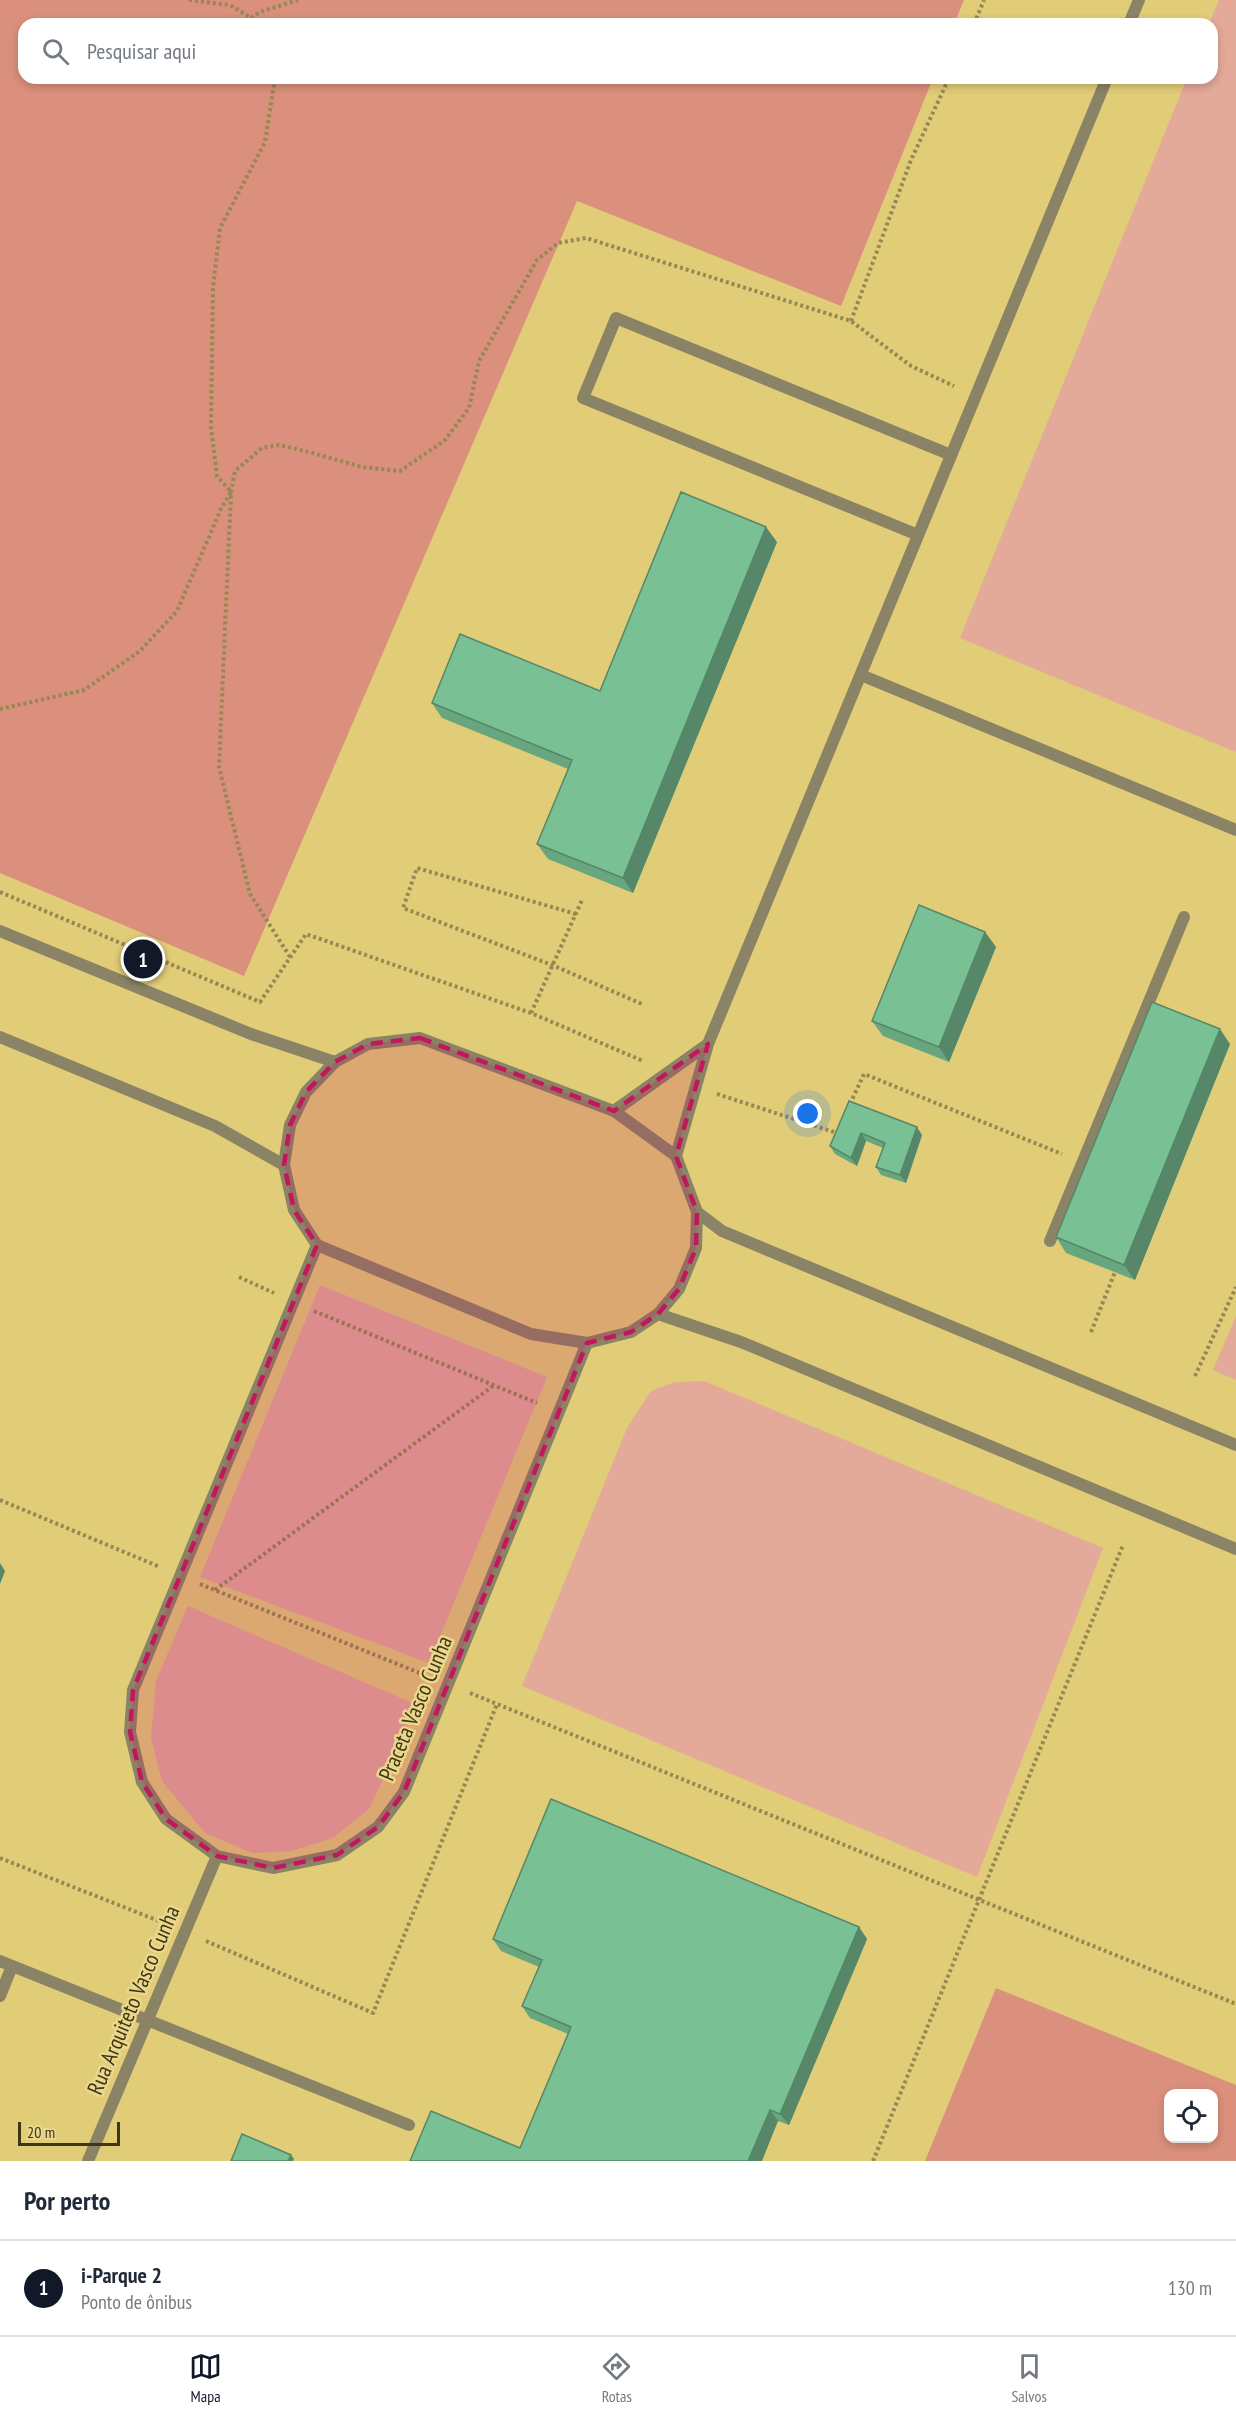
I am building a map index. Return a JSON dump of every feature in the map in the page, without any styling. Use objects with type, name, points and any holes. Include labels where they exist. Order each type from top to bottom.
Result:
[{"type":"street","points":[[1132,18],[1139,0]]},
{"type":"street","points":[[676,1156],[708,1044],[1105,84]]},
{"type":"street","points":[[918,535],[584,398],[616,318],[951,455]]},
{"type":"street","points":[[861,675],[1236,830]]},
{"type":"street","points":[[1050,1241],[1184,917]]},
{"type":"street","points":[[0,931],[251,1034],[335,1062]]},
{"type":"street","points":[[0,1037],[215,1126],[285,1165]]},
{"type":"street","points":[[420,1038],[614,1111],[676,1156],[697,1212],[696,1248],[679,1289],[658,1314],[631,1332],[586,1343],[531,1334],[316,1245],[294,1210],[285,1165],[290,1125],[306,1092],[335,1062],[368,1044],[420,1038]]},
{"type":"street","points":[[614,1111],[708,1044]]},
{"type":"street","points":[[697,1212],[722,1231],[1236,1445]]},
{"type":"street","name":"Praceta Vasco Cunha","points":[[316,1245],[133,1690],[130,1732],[142,1782],[166,1819],[217,1856],[273,1868],[337,1855],[378,1827],[404,1792],[560,1412],[586,1343]]},
{"type":"street","points":[[658,1314],[752,1347],[1236,1549]]},
{"type":"street","name":"Rua Arquiteto Vasco Cunha","points":[[88,2161],[217,1856]]},
{"type":"street","points":[[0,1961],[409,2125]]},
{"type":"street","points":[[0,1996],[12,1966]]},
{"type":"path","points":[[189,0],[230,5],[251,18],[260,12],[298,0]]},
{"type":"path","points":[[976,18],[984,0]]},
{"type":"path","points":[[231,492],[217,476],[211,427],[214,275],[220,228],[265,142],[274,84]]},
{"type":"path","points":[[851,321],[911,160],[946,84]]},
{"type":"path","points":[[290,957],[250,894],[219,767],[231,492],[235,471],[262,448],[279,445],[362,467],[400,471],[444,441],[469,408],[479,361],[537,260],[558,243],[586,238],[851,321],[912,366],[976,396]]},
{"type":"path","points":[[0,709],[84,690],[140,651],[177,611],[221,508],[231,492]]},
{"type":"path","points":[[576,914],[417,868],[404,909],[552,965],[642,1004]]},
{"type":"path","points":[[0,892],[260,1002],[306,934],[531,1013],[668,1071]]},
{"type":"path","points":[[531,1013],[582,900]]},
{"type":"path","points":[[846,1114],[864,1074],[1082,1162]]},
{"type":"path","points":[[696,1087],[772,1110],[837,1134],[842,1124]]},
{"type":"path","points":[[1091,1332],[1115,1272]]},
{"type":"path","points":[[239,1277],[560,1412]]},
{"type":"path","points":[[1195,1376],[1236,1287]]},
{"type":"path","points":[[215,1590],[494,1385]]},
{"type":"path","points":[[0,1500],[215,1590],[1236,2004]]},
{"type":"path","points":[[873,2161],[1123,1545]]},
{"type":"path","points":[[0,1858],[184,1932],[373,2013],[497,1704]]},
{"type":"highlighted area","points":[[420,1038],[614,1111],[708,1044],[676,1156],[697,1212],[696,1248],[679,1289],[658,1314],[631,1332],[587,1343],[404,1792],[378,1827],[337,1855],[273,1868],[217,1856],[166,1819],[142,1782],[130,1732],[133,1690],[317,1245],[294,1210],[284,1165],[290,1125],[306,1092],[335,1062],[368,1044]]},
{"type":"shaded area","points":[[0,0],[1236,0],[1236,2161],[0,2161]]},
{"type":"shaded area","points":[[0,0],[964,0],[956,18],[18,18],[18,84],[931,84],[841,306],[577,201],[244,976],[0,873]]},
{"type":"shaded area","points":[[1219,0],[1236,0],[1236,752],[960,638],[1185,84],[1218,84],[1218,18],[1212,18]]},
{"type":"shaded area","points":[[320,1285],[547,1377],[429,1663],[200,1577]]},
{"type":"shaded area","points":[[1236,1316],[1236,1380],[1213,1370]]},
{"type":"shaded area","points":[[704,1381],[1103,1548],[977,1877],[522,1686],[627,1428],[651,1391],[675,1382]]},
{"type":"shaded area","points":[[188,1606],[417,1705],[369,1809],[333,1838],[291,1851],[252,1853],[205,1833],[162,1781],[151,1738],[156,1681]]},
{"type":"shaded area","points":[[996,1988],[1236,2085],[1236,2161],[925,2161]]},
{"type":"building","points":[[681,492],[766,527],[623,878],[537,844],[572,760],[432,703],[460,634],[600,691]]},
{"type":"building","points":[[919,905],[985,932],[939,1047],[872,1021]]},
{"type":"building","points":[[1152,1002],[1220,1029],[1124,1265],[1056,1237]]},
{"type":"building","points":[[849,1101],[917,1127],[900,1175],[876,1167],[885,1143],[861,1133],[851,1158],[830,1146]]},
{"type":"building","points":[[551,1799],[859,1927],[780,2114],[770,2110],[748,2161],[410,2161],[431,2111],[520,2148],[571,2027],[522,2006],[542,1960],[493,1939]]},
{"type":"building","points":[[242,2134],[291,2155],[288,2161],[231,2161]]},
{"type":"place","name":"i-Parque 2","points":[[143,959]]}]
